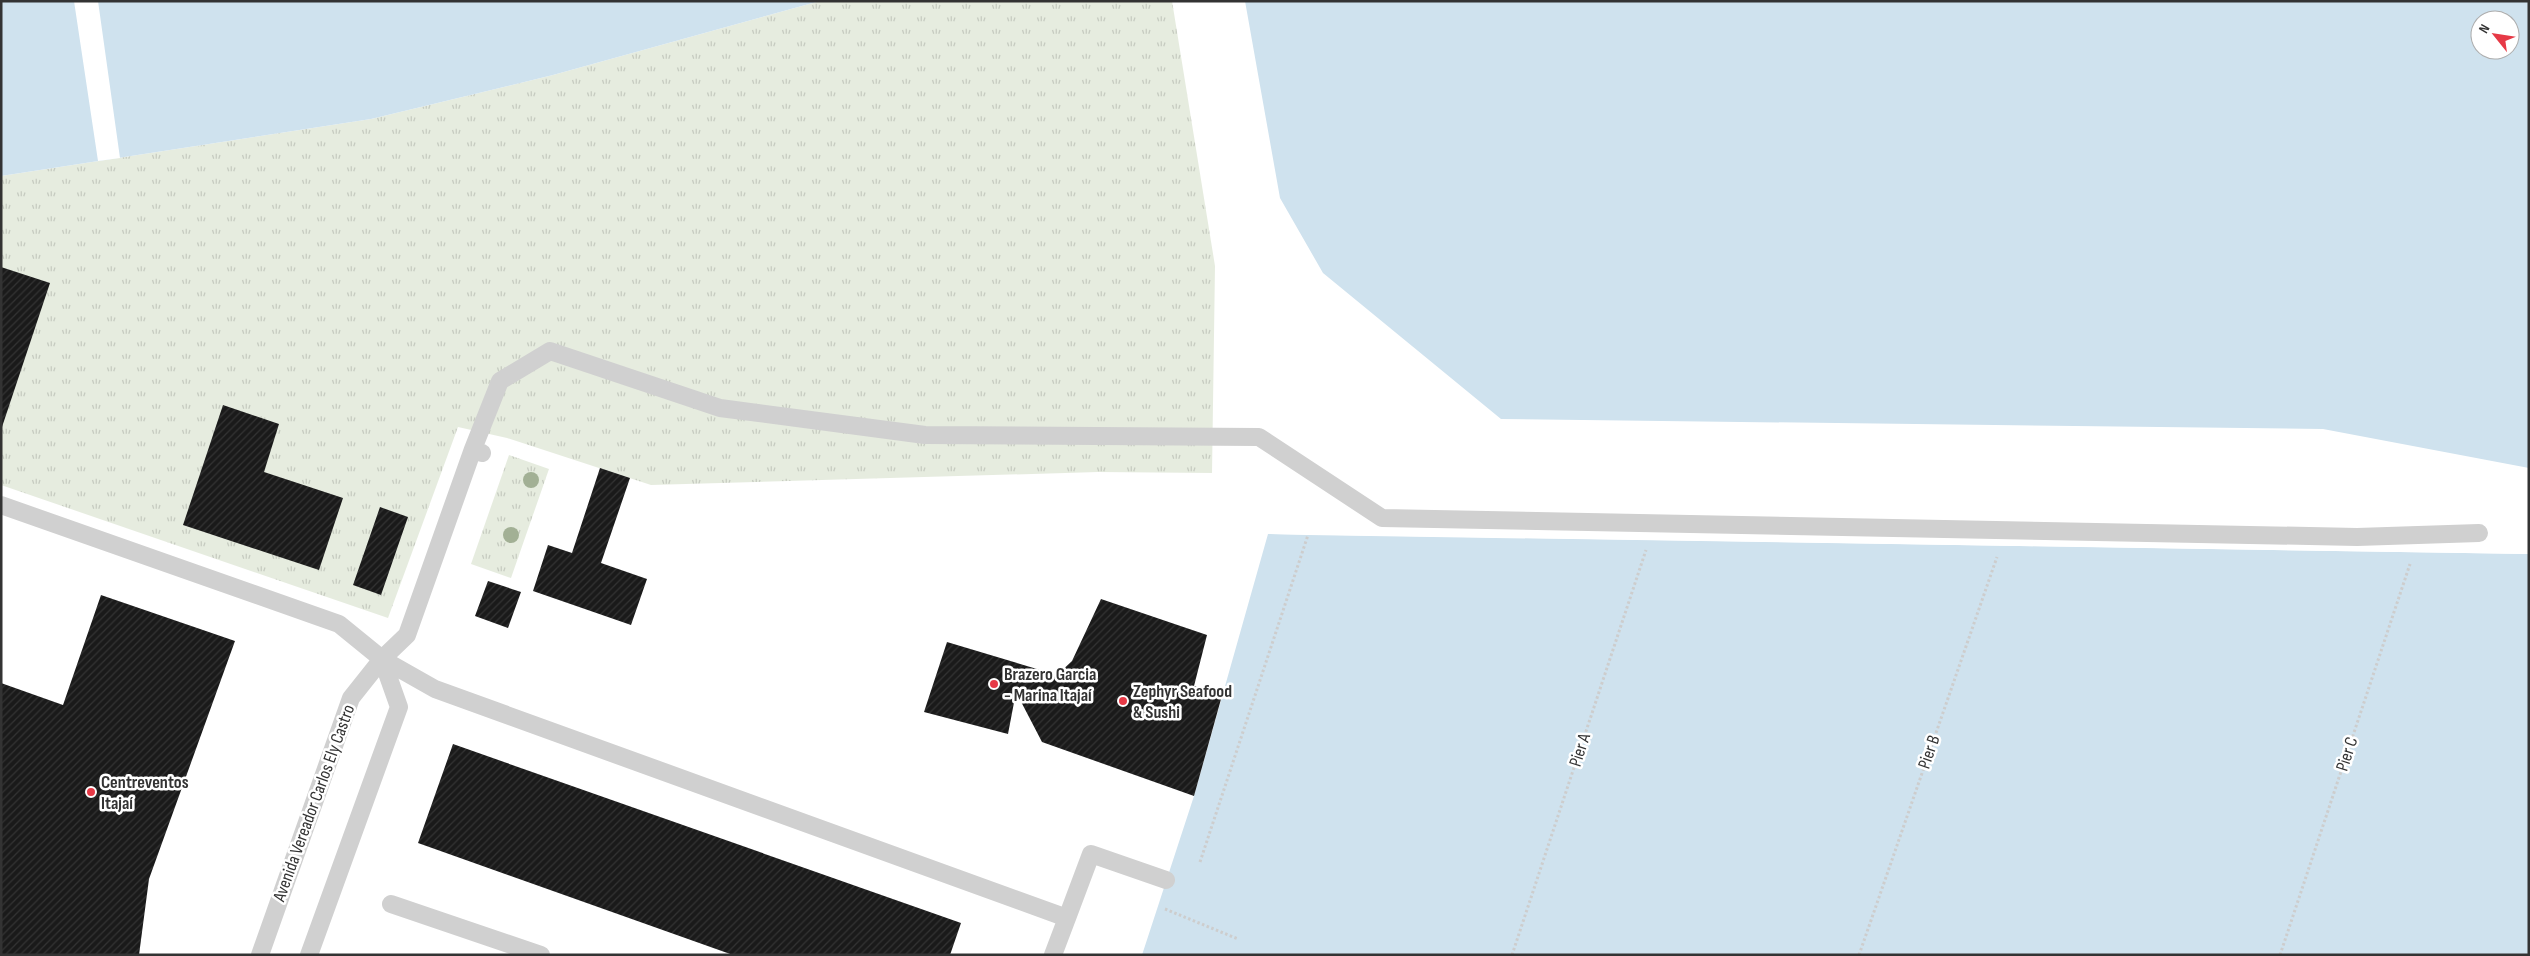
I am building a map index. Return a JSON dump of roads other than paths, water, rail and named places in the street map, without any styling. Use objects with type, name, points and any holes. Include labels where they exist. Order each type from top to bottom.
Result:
[{"type":"lane","name":"Avenida Vereador Carlos Ely Castro","points":[[260,955],[351,698],[382,659],[408,635],[478,451],[500,381],[550,351],[720,408],[925,435],[1260,437],[1382,518],[2347,537],[2479,533]]},
{"type":"lane","points":[[1,505],[339,624],[382,659],[436,689],[1067,918]]},
{"type":"lane","points":[[309,955],[399,707],[382,659]]},
{"type":"lane","points":[[1053,955],[1091,854],[1166,880]]},
{"type":"lane","points":[[391,904],[541,955]]},
{"type":"water","points":[[1,1],[820,1],[553,75],[371,119],[1,176]]},
{"type":"water","points":[[1245,1],[2529,1],[2529,468],[2323,429],[1501,419],[1323,273],[1280,198]]},
{"type":"water","points":[[1268,534],[2529,554],[2529,955],[1142,955],[1194,796]]},
{"type":"place","name":"Brazero Garcia - Marina Itajaí","points":[[994,684]]},
{"type":"place","name":"Zephyr Seafood & Sushi","points":[[1123,701]]},
{"type":"place","name":"Centreventos Itajaí","points":[[91,792]]}]
